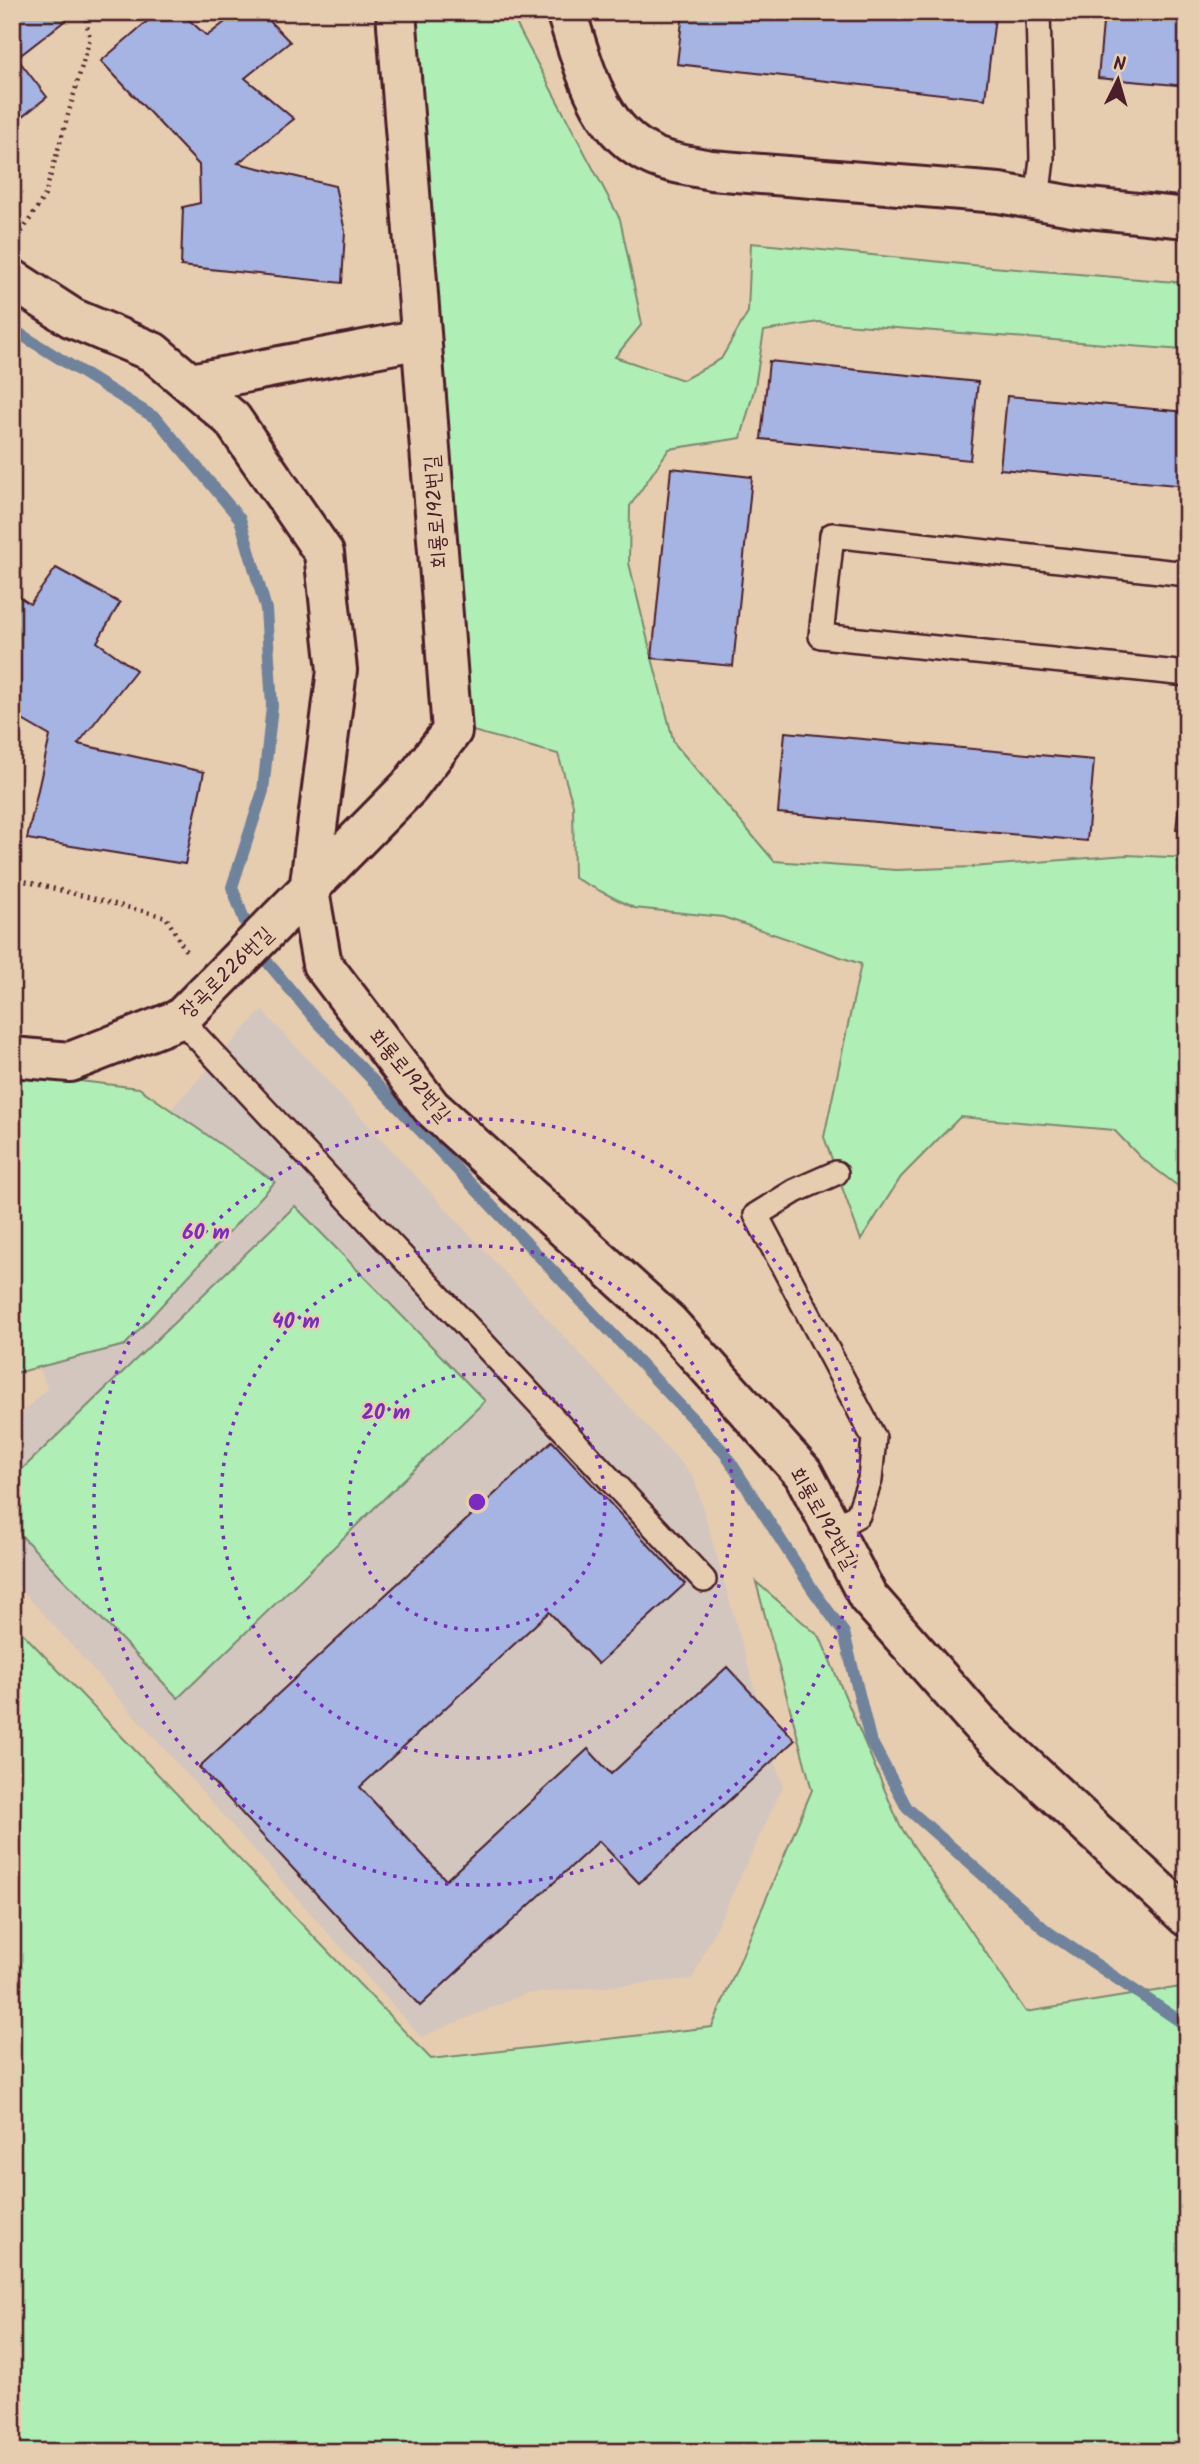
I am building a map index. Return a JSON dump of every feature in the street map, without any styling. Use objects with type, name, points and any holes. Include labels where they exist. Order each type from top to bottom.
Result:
[{"type":"street","name":"회룡로192번길","points":[[396,12],[452,731],[410,787],[300,899],[322,964],[431,1107],[668,1322],[803,1473],[868,1597],[979,1723],[1187,1917]]},
{"type":"street","points":[[566,12],[591,83],[608,120],[626,140],[653,156],[711,170],[999,193],[1078,207],[1187,218]]},
{"type":"street","points":[[12,279],[72,318],[153,352],[232,419],[324,553],[337,670],[300,899]]},
{"type":"street","points":[[191,383],[421,340]]},
{"type":"street","name":"장곡로226번길","points":[[12,1056],[70,1062],[194,1005],[300,899]]},
{"type":"lane","points":[[1037,200],[1042,159],[1038,12]]},
{"type":"lane","points":[[1187,573],[832,535],[821,636],[1187,674]]},
{"type":"lane","points":[[194,1005],[704,1580]]},
{"type":"lane","points":[[832,1529],[858,1515],[870,1480],[874,1437],[756,1215],[795,1191],[836,1173]]},
{"type":"path","points":[[12,248],[44,195],[90,38],[84,12]]},
{"type":"path","points":[[12,878],[166,917],[194,1005]]},
{"type":"shaded area","points":[[262,1010],[694,1477],[783,1787],[692,1979],[525,1994],[421,2037],[12,1579],[12,1422],[47,1389],[24,1326],[23,1271]]},
{"type":"green space","points":[[412,12],[510,12],[620,219],[642,324],[615,357],[683,380],[721,359],[748,312],[751,243],[1187,283],[1187,349],[1183,350],[818,322],[764,331],[755,386],[741,438],[669,449],[630,506],[629,563],[674,743],[774,861],[896,870],[1127,855],[1187,858],[1187,1193],[1141,1158],[1114,1130],[960,1117],[901,1177],[861,1240],[824,1137],[861,964],[723,917],[634,908],[574,878],[573,805],[558,754],[469,730]]},
{"type":"green space","points":[[12,1073],[139,1088],[275,1182],[125,1345],[12,1374]]},
{"type":"green space","points":[[295,1206],[485,1401],[178,1698],[12,1526],[12,1479]]},
{"type":"green space","points":[[756,1582],[820,1637],[900,1826],[1026,2012],[1187,1986],[1187,2452],[12,2452],[12,1622],[431,2059],[712,2027],[812,1790]]},
{"type":"building","points":[[12,12],[62,12],[67,19],[17,58],[47,97],[12,125]]},
{"type":"building","points":[[158,12],[180,12],[207,36],[238,12],[261,12],[290,42],[245,78],[294,119],[238,163],[335,186],[345,231],[342,283],[181,266],[183,207],[200,203],[199,165],[101,61]]},
{"type":"building","points":[[683,12],[950,12],[995,17],[985,99],[677,64]]},
{"type":"building","points":[[1104,12],[1187,12],[1187,86],[1098,78]]},
{"type":"building","points":[[769,361],[978,382],[970,460],[761,439]]},
{"type":"building","points":[[1007,396],[1187,412],[1187,486],[1000,469]]},
{"type":"building","points":[[671,468],[752,477],[733,666],[652,658]]},
{"type":"building","points":[[56,568],[120,603],[97,642],[136,670],[78,744],[204,772],[185,864],[27,839],[50,736],[12,714],[12,592],[30,604]]},
{"type":"building","points":[[785,732],[1094,760],[1087,841],[778,813]]},
{"type":"building","points":[[1187,745],[1187,830],[1176,829]]},
{"type":"building","points":[[552,1441],[685,1584],[598,1664],[549,1612],[360,1787],[446,1880],[588,1749],[611,1774],[727,1667],[795,1740],[639,1883],[599,1841],[420,2006],[199,1767]]},
{"type":"waterway","points":[[12,329],[157,419],[240,519],[266,609],[272,706],[263,791],[232,887],[254,946],[314,1018],[724,1452],[844,1633],[870,1739],[907,1808],[1048,1932],[1187,2026]]}]
